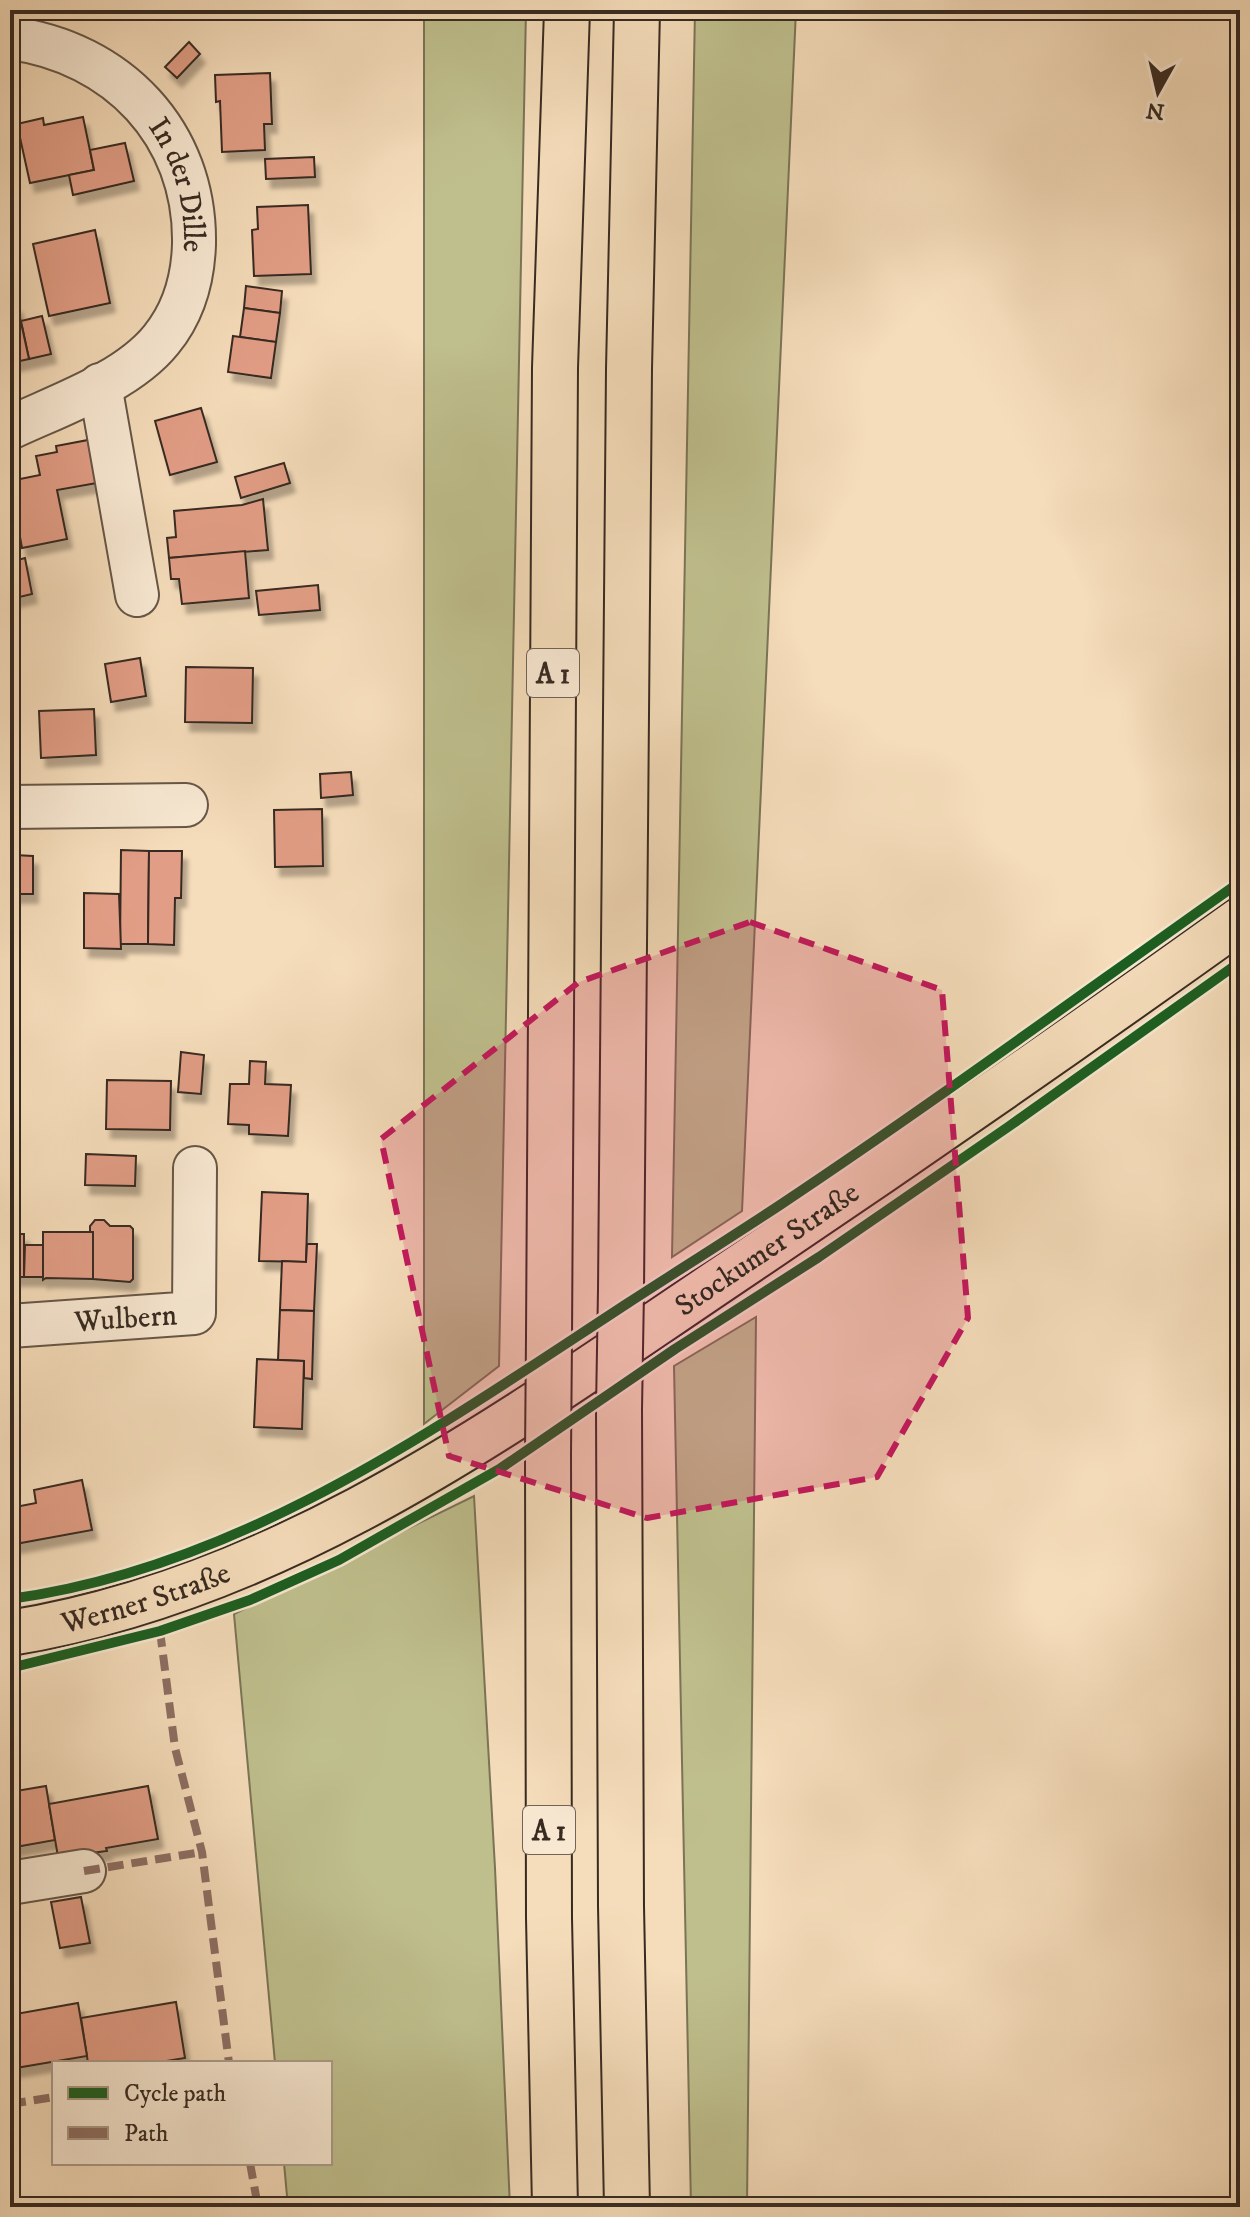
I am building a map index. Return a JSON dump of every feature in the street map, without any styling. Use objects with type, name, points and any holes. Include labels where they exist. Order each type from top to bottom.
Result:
[{"type":"main road","name":"A 1","points":[[555,2207],[549,1918],[548,1454],[555,368],[567,10]]},
{"type":"main road","points":[[627,2207],[621,1890],[619,1409],[629,369],[637,10]]},
{"type":"main road","name":"Stockumer Straße","points":[[278,1550],[345,1518],[486,1435],[984,1102],[1240,920]]},
{"type":"main road","name":"Werner Straße","points":[[10,1633],[95,1616],[155,1599],[278,1550]]},
{"type":"street","name":"In der Dille","points":[[10,38],[39,42],[81,57],[117,80],[150,110],[173,146],[189,187],[194,223],[194,258],[189,288],[178,315],[161,340],[137,365],[10,428]]},
{"type":"street","points":[[100,385],[137,595]]},
{"type":"street","points":[[10,807],[186,805]]},
{"type":"street","name":"Wulbern","points":[[10,1326],[194,1313],[195,1168]]},
{"type":"street","points":[[10,1883],[84,1871]]},
{"type":"highlighted area","points":[[750,922],[942,990],[968,1318],[877,1477],[647,1518],[449,1456],[381,1139],[579,982]]},
{"type":"green space","points":[[424,10],[526,10],[499,1366],[424,1424]]},
{"type":"green space","points":[[695,10],[796,10],[742,1211],[672,1257]]},
{"type":"green space","points":[[756,1317],[747,2207],[691,2207],[674,1366]]},
{"type":"green space","points":[[474,1496],[510,2207],[288,2207],[284,2165],[332,2165],[332,2061],[275,2061],[234,1614]]},
{"type":"building","points":[[189,42],[200,54],[177,78],[165,67]]},
{"type":"building","points":[[270,73],[272,124],[264,124],[265,150],[222,152],[220,101],[216,102],[215,75]]},
{"type":"building","points":[[83,117],[94,170],[30,183],[17,124],[43,118],[44,125]]},
{"type":"building","points":[[125,143],[134,181],[73,195],[69,175],[94,170],[90,150]]},
{"type":"building","points":[[314,157],[315,177],[266,179],[265,159]]},
{"type":"building","points":[[308,205],[311,274],[254,276],[252,230],[258,229],[257,207]]},
{"type":"building","points":[[95,230],[110,303],[49,316],[33,244]]},
{"type":"building","points":[[246,286],[282,291],[280,313],[244,308]]},
{"type":"building","points":[[17,304],[22,327],[10,329],[10,306]]},
{"type":"building","points":[[244,308],[280,313],[276,342],[240,337]]},
{"type":"building","points":[[42,316],[51,354],[29,359],[21,321]]},
{"type":"building","points":[[22,327],[29,359],[11,363],[10,329]]},
{"type":"building","points":[[233,336],[276,342],[271,378],[228,372]]},
{"type":"building","points":[[201,408],[217,462],[170,475],[155,421]]},
{"type":"building","points":[[88,440],[97,483],[57,490],[67,539],[22,548],[10,481],[40,475],[36,456],[57,452],[56,446]]},
{"type":"building","points":[[284,463],[290,483],[241,498],[235,477]]},
{"type":"building","points":[[263,499],[268,550],[169,558],[167,538],[176,537],[174,511],[242,505]]},
{"type":"building","points":[[245,551],[249,598],[182,604],[179,579],[171,579],[169,558]]},
{"type":"building","points":[[25,558],[32,594],[11,599],[10,562]]},
{"type":"building","points":[[318,585],[320,610],[259,615],[256,591]]},
{"type":"building","points":[[140,658],[146,696],[111,702],[105,664]]},
{"type":"building","points":[[186,667],[253,668],[252,723],[185,722]]},
{"type":"building","points":[[94,709],[96,755],[41,758],[39,711]]},
{"type":"building","points":[[351,772],[353,795],[321,798],[320,774]]},
{"type":"building","points":[[322,809],[323,866],[275,867],[274,810]]},
{"type":"building","points":[[10,849],[14,849],[14,894],[10,894]]},
{"type":"building","points":[[121,850],[149,851],[148,944],[120,944]]},
{"type":"building","points":[[149,851],[182,851],[181,898],[175,898],[174,945],[148,944]]},
{"type":"building","points":[[14,855],[33,856],[33,894],[14,894]]},
{"type":"building","points":[[84,893],[119,894],[121,949],[84,948]]},
{"type":"building","points":[[181,1052],[204,1055],[201,1094],[178,1092]]},
{"type":"building","points":[[250,1061],[266,1062],[265,1084],[291,1085],[288,1136],[249,1134],[249,1125],[228,1124],[230,1084],[249,1084]]},
{"type":"building","points":[[107,1080],[171,1081],[170,1130],[106,1129]]},
{"type":"building","points":[[86,1154],[136,1156],[135,1186],[85,1185]]},
{"type":"building","points":[[262,1192],[308,1194],[306,1262],[259,1261]]},
{"type":"building","points":[[95,1220],[133,1229],[133,1279],[130,1282],[93,1279],[93,1232],[90,1232],[90,1226]]},
{"type":"building","points":[[43,1232],[93,1232],[93,1279],[43,1280]]},
{"type":"building","points":[[10,1234],[24,1234],[24,1277],[10,1277]]},
{"type":"building","points":[[307,1244],[317,1244],[314,1311],[280,1310],[282,1261],[306,1262]]},
{"type":"building","points":[[25,1245],[43,1245],[43,1277],[24,1277]]},
{"type":"building","points":[[280,1310],[314,1311],[312,1379],[304,1378],[304,1361],[278,1360]]},
{"type":"building","points":[[257,1359],[304,1361],[302,1429],[254,1427]]},
{"type":"building","points":[[82,1480],[92,1530],[10,1545],[10,1508],[36,1503],[34,1490]]},
{"type":"building","points":[[46,1786],[55,1840],[10,1848],[10,1792]]},
{"type":"building","points":[[148,1786],[158,1839],[106,1848],[107,1851],[58,1857],[49,1804]]},
{"type":"building","points":[[81,1897],[90,1943],[60,1948],[51,1902]]},
{"type":"building","points":[[176,2002],[185,2058],[166,2061],[88,2061],[81,2018]]},
{"type":"building","points":[[78,2003],[87,2056],[10,2069],[10,2015]]},
{"type":"marked path","points":[[160,1631],[175,1748],[202,1852],[229,2061]]},
{"type":"marked path","points":[[84,1871],[202,1852]]},
{"type":"marked path","points":[[10,2104],[52,2097]]},
{"type":"marked path","points":[[250,2165],[258,2207]]},
{"type":"cycle path","points":[[10,1599],[95,1582],[177,1557],[257,1524],[334,1486],[410,1443],[838,1166],[1240,882]]},
{"type":"cycle path","points":[[10,1668],[160,1631],[250,1600],[339,1560],[501,1468],[675,1349],[819,1257],[1240,962]]}]
